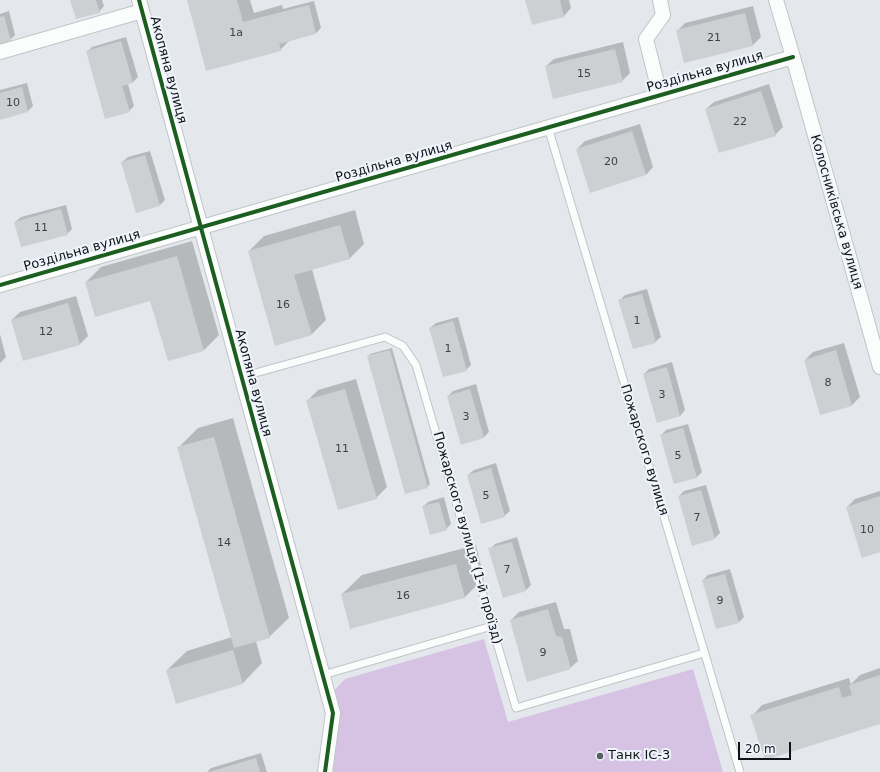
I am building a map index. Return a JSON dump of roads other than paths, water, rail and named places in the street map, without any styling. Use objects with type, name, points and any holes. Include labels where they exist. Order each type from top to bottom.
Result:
[{"type":"street","points":[[660,0],[663,15],[646,39],[660,96]]},
{"type":"street","name":"Колосниківська вулиця","points":[[776,0],[880,367]]},
{"type":"street","points":[[0,52],[140,5]]},
{"type":"street","name":"Акопяна вулиця","points":[[140,5],[333,713],[326,772]]},
{"type":"street","name":"Роздільна вулиця","points":[[0,285],[793,57]]},
{"type":"lane","name":"Пожарского вулиця","points":[[548,128],[740,772]]},
{"type":"lane","name":"Пожарского вулиця (1-й проїзд)","points":[[241,377],[385,337],[403,346],[416,365],[516,708],[704,653]]},
{"type":"lane","points":[[323,675],[492,626]]},
{"type":"place","name":"Танк ІС-3","points":[[600,756]]}]
